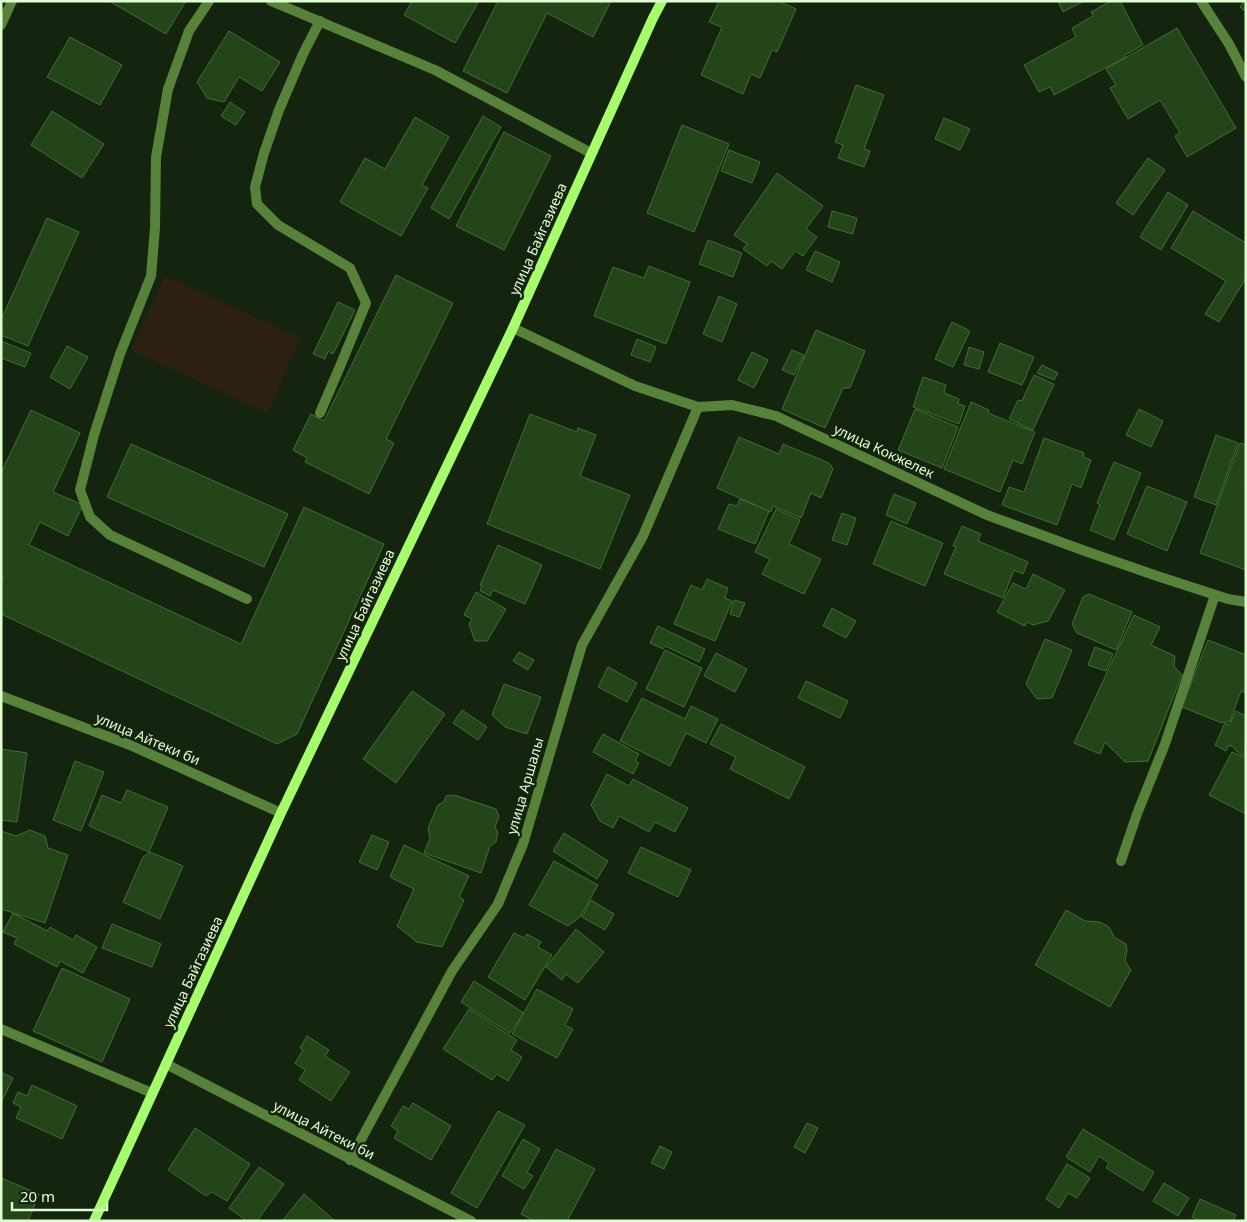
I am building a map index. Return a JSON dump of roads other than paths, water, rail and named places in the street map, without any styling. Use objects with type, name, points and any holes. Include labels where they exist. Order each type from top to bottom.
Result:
[{"type":"main road","name":"улица Байгазиева","points":[[94,1221],[281,813],[513,328],[662,1]]},
{"type":"street","points":[[1,25],[12,1]]},
{"type":"street","points":[[209,1],[189,31],[168,89],[156,157],[151,276],[120,354],[94,435],[80,490],[90,518],[110,535],[247,599]]},
{"type":"street","points":[[271,1],[435,70],[592,153]]},
{"type":"street","points":[[1201,1],[1229,44],[1246,77]]},
{"type":"street","points":[[320,21],[303,54],[279,110],[264,153],[255,187],[257,204],[278,225],[350,268],[366,303],[320,413]]},
{"type":"street","name":"улица Кокжелек","points":[[513,328],[635,386],[698,407],[732,406],[776,416],[987,515],[1085,551],[1215,595],[1246,602]]},
{"type":"street","name":"улица Аршалы","points":[[350,1160],[452,971],[498,904],[523,844],[582,645],[643,536],[698,407]]},
{"type":"street","points":[[1121,861],[1137,814],[1165,744],[1215,595]]},
{"type":"street","name":"улица Айтеки би","points":[[1,696],[130,745],[281,813]]},
{"type":"street","points":[[1,1029],[152,1093]]},
{"type":"street","name":"улица Айтеки би","points":[[166,1064],[471,1221]]}]
